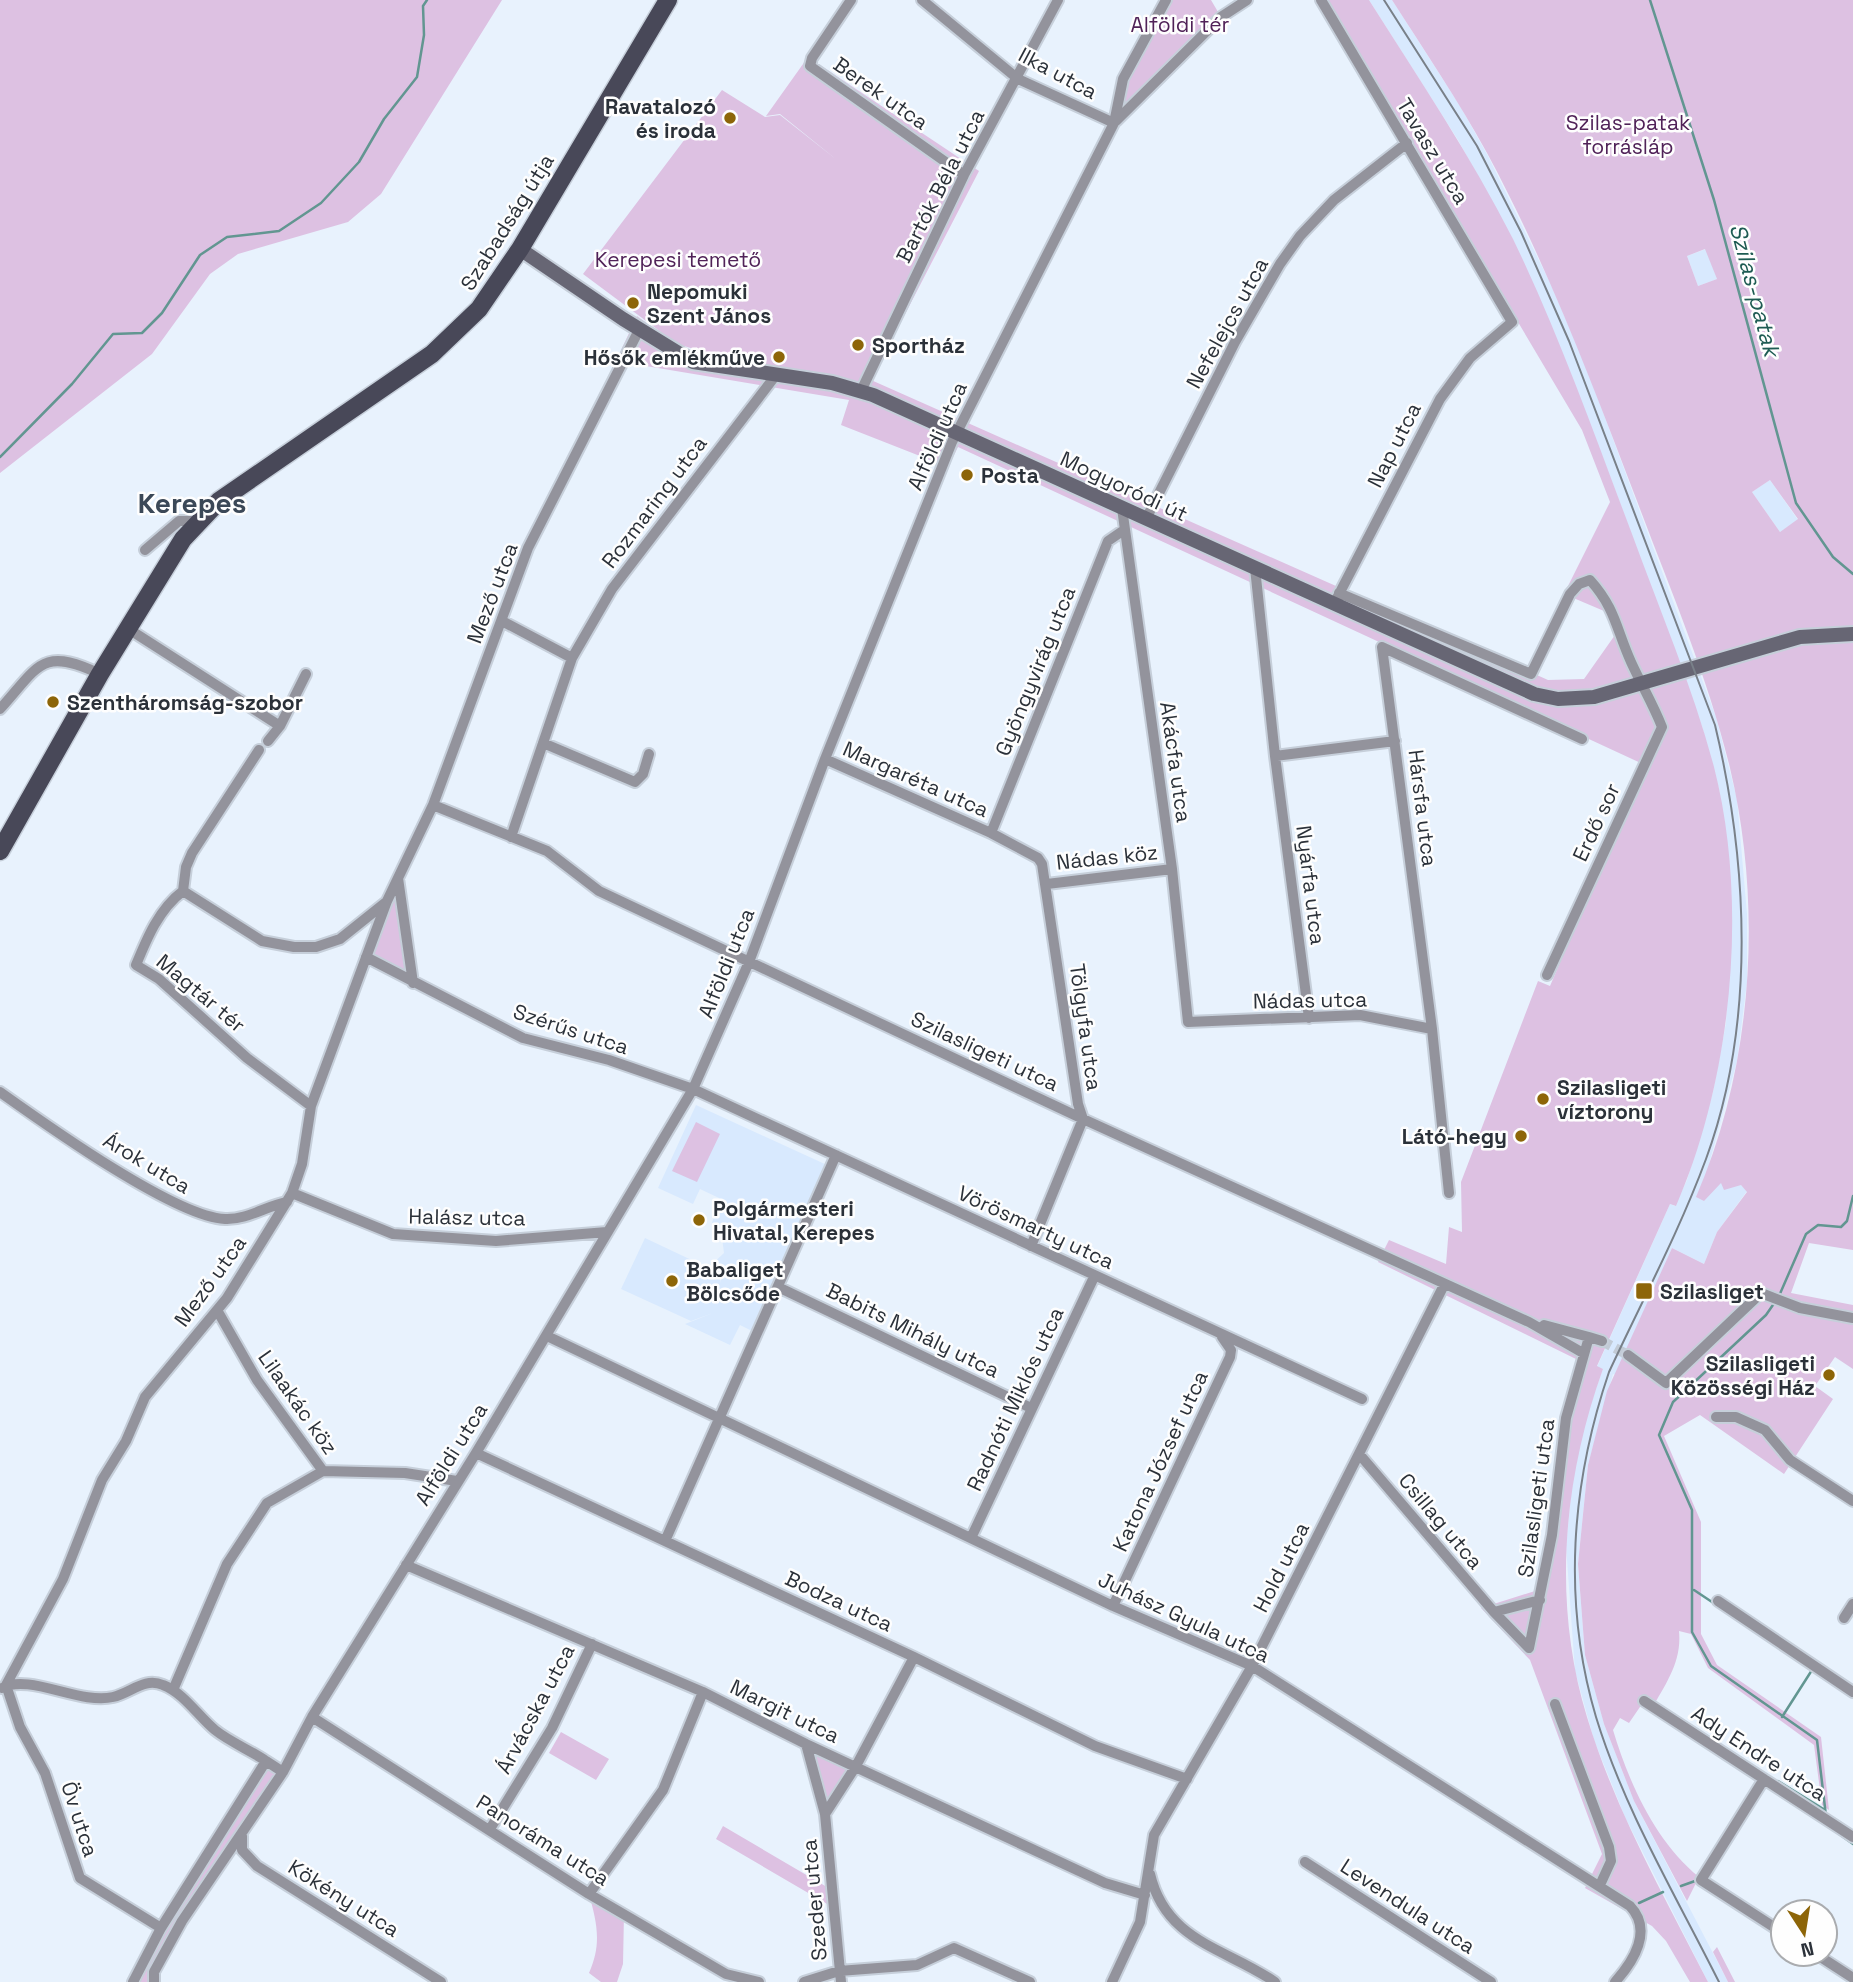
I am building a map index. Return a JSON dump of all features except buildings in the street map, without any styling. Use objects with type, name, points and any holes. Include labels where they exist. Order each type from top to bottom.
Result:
[{"type":"main road","name":"Szabadság útja","points":[[0,851],[127,628],[165,565],[198,521],[219,501],[432,354],[479,309],[520,249],[668,0]]},
{"type":"street","name":"Berek utca","points":[[851,0],[812,58],[810,66],[964,175]]},
{"type":"street","name":"Ilka utca","points":[[922,0],[1018,79],[1114,123]]},
{"type":"street","name":"Bartók Béla utca","points":[[861,391],[964,175],[1018,79],[1058,0]]},
{"type":"street","name":"Alföldi utca","points":[[154,1982],[154,1972],[182,1921],[283,1772],[312,1717],[547,1336],[693,1088],[749,962],[825,760],[957,432],[1114,123],[1124,79],[1166,0]]},
{"type":"street","name":"Alföldi utca","points":[[1114,123],[1221,17],[1247,0]]},
{"type":"street","name":"Tavasz utca","points":[[1321,0],[1512,322]]},
{"type":"street","name":"Nefelejcs utca","points":[[1146,519],[1241,331],[1280,264],[1300,236],[1334,200],[1407,143]]},
{"type":"street","name":"Mogyoródi út","points":[[520,249],[639,330],[694,362],[861,391],[1255,568],[1531,674],[1570,594],[1579,584],[1590,580],[1612,609],[1631,662],[1644,684]]},
{"type":"street","name":"Nap utca","points":[[1337,598],[1440,399],[1470,358],[1512,322]]},
{"type":"street","name":"Mező utca","points":[[3,1687],[63,1579],[103,1480],[126,1441],[145,1397],[216,1310],[290,1198],[302,1164],[311,1106],[387,901],[433,805],[528,548],[639,330]]},
{"type":"street","name":"Rozmaring utca","points":[[511,837],[572,658],[612,589],[776,375]]},
{"type":"street","name":"Akácfa utca","points":[[1122,508],[1172,869],[1188,1022]]},
{"type":"street","name":"Szabadság útja","points":[[145,550],[179,521],[198,521]]},
{"type":"street","name":"Gyöngyvirág utca","points":[[991,833],[1108,541],[1124,530]]},
{"type":"street","name":"Nyárfa utca","points":[[1255,568],[1275,757],[1310,1018]]},
{"type":"street","name":"Mogyoródi út","points":[[1337,598],[1518,688],[1541,696],[1584,698],[1644,684],[1800,637],[1853,634]]},
{"type":"street","points":[[502,621],[572,658]]},
{"type":"street","points":[[127,628],[280,726]]},
{"type":"street","name":"Hársfa utca","points":[[1448,1193],[1432,1028],[1382,647],[1582,739]]},
{"type":"street","points":[[0,709],[35,670],[52,660],[73,662],[100,674]]},
{"type":"street","points":[[268,741],[280,726],[306,674]]},
{"type":"street","name":"Erdő sor","points":[[1547,975],[1662,727],[1644,684]]},
{"type":"street","points":[[1275,757],[1395,741]]},
{"type":"street","points":[[543,743],[635,782],[643,774],[649,754]]},
{"type":"street","points":[[259,750],[192,853],[184,891],[262,941],[294,947],[316,947],[340,939],[387,901]]},
{"type":"street","name":"Margaréta utca","points":[[825,760],[991,833]]},
{"type":"street","name":"Szilasligeti utca","points":[[433,805],[559,858],[599,891],[1083,1119],[1529,1322],[1583,1353]]},
{"type":"street","name":"Tölgyfa utca","points":[[991,833],[1038,858],[1047,884],[1077,1104],[1083,1119],[1031,1246]]},
{"type":"street","name":"Nádas köz","points":[[1047,884],[1172,869]]},
{"type":"street","points":[[398,878],[413,983]]},
{"type":"street","name":"Magtár tér","points":[[184,891],[173,899],[156,923],[136,965],[159,979],[247,1058],[311,1106]]},
{"type":"street","name":"Szérűs utca","points":[[366,957],[523,1038],[608,1060],[693,1088]]},
{"type":"street","name":"Nádas utca","points":[[1188,1022],[1360,1015],[1432,1028]]},
{"type":"street","name":"Vörösmarty utca","points":[[693,1088],[1094,1277],[1362,1399]]},
{"type":"street","name":"Árok utca","points":[[0,1092],[44,1123],[186,1209],[227,1219],[249,1215],[290,1198]]},
{"type":"street","points":[[665,1541],[836,1155]]},
{"type":"street","name":"Halász utca","points":[[290,1198],[393,1234],[496,1241],[607,1232]]},
{"type":"street","name":"Radnóti Miklós utca","points":[[971,1538],[1094,1277]]},
{"type":"street","name":"Hold utca","points":[[1112,1982],[1140,1923],[1154,1835],[1252,1666],[1444,1285]]},
{"type":"street","name":"Babits Mihály utca","points":[[778,1287],[1031,1408]]},
{"type":"street","points":[[1628,1355],[1666,1383],[1761,1293],[1777,1300],[1853,1318]]},
{"type":"street","name":"Lilaakác köz","points":[[216,1310],[257,1380],[323,1471],[405,1473],[457,1481]]},
{"type":"street","name":"Szilasligeti utca","points":[[1529,1322],[1602,1341]]},
{"type":"street","name":"Katona József utca","points":[[1113,1606],[1230,1357],[1231,1350],[1220,1335]]},
{"type":"street","name":"Juhász Gyula utca","points":[[547,1336],[1113,1606],[1252,1666],[1630,1906],[1641,1920],[1642,1930],[1635,1955],[1615,1982]]},
{"type":"street","name":"Szilasligeti utca","points":[[1529,1648],[1552,1535],[1566,1418],[1589,1337]]},
{"type":"street","points":[[1716,1417],[1729,1416],[1746,1420],[1765,1430],[1790,1460],[1853,1501]]},
{"type":"street","name":"Bodza utca","points":[[476,1453],[914,1657],[1095,1746],[1187,1779]]},
{"type":"street","name":"Csillag utca","points":[[1360,1455],[1494,1612],[1529,1648]]},
{"type":"street","points":[[173,1690],[227,1564],[267,1503],[323,1471]]},
{"type":"street","name":"Margit utca","points":[[406,1564],[703,1692],[806,1744],[1105,1883],[1145,1895]]},
{"type":"street","points":[[1494,1612],[1540,1600]]},
{"type":"street","points":[[1718,1601],[1853,1692]]},
{"type":"street","points":[[1844,1618],[1853,1604]]},
{"type":"street","name":"Árvácska utca","points":[[490,1829],[552,1728],[592,1644]]},
{"type":"street","name":"Szeder utca","points":[[825,1814],[856,1766],[914,1657]]},
{"type":"street","points":[[3,1687],[24,1684],[80,1696],[104,1698],[147,1682],[173,1690],[216,1731],[283,1772]]},
{"type":"street","name":"Öv utca","points":[[3,1687],[20,1727],[45,1773],[80,1878],[161,1927]]},
{"type":"street","points":[[589,1894],[663,1790],[703,1692]]},
{"type":"street","name":"Ady Endre utca","points":[[1644,1702],[1853,1837]]},
{"type":"street","points":[[1555,1704],[1609,1847],[1611,1861],[1600,1885]]},
{"type":"street","name":"Panoráma utca","points":[[312,1717],[589,1894],[726,1974],[759,1982]]},
{"type":"street","name":"Szeder utca","points":[[806,1744],[825,1814],[840,1977]]},
{"type":"street","points":[[133,1982],[161,1927],[266,1760]]},
{"type":"street","points":[[1764,1779],[1701,1880],[1769,1924]]},
{"type":"street","name":"Kökény utca","points":[[242,1836],[242,1850],[257,1866],[441,1982]]},
{"type":"street","name":"Levendula utca","points":[[1305,1862],[1491,1982]]},
{"type":"street","points":[[1149,1867],[1158,1899],[1174,1920],[1197,1942],[1275,1982]]},
{"type":"street","points":[[804,1982],[917,1965],[954,1948],[1030,1982]]},
{"type":"street","points":[[1838,1968],[1853,1978]]},
{"type":"shaded area","points":[[1369,0],[1392,0],[1460,106],[1488,156],[1552,287],[1587,369],[1716,717],[1737,799],[1747,914],[1747,982],[1737,1061],[1708,1168],[1721,1183],[1741,1185],[1747,1191],[1717,1232],[1704,1264],[1672,1248],[1616,1375],[1613,1374],[1588,1465],[1578,1564],[1585,1655],[1604,1724],[1634,1801],[1728,1982],[1708,1982],[1625,1817],[1594,1740],[1575,1671],[1566,1546],[1574,1465],[1584,1421],[1603,1369],[1597,1367],[1670,1204],[1675,1206],[1687,1180],[1713,1092],[1726,1023],[1730,936],[1730,867],[1719,789],[1702,726],[1616,492],[1557,340],[1514,242],[1458,140]]},
{"type":"shaded area","points":[[1706,249],[1717,279],[1698,286],[1687,256]]},
{"type":"shaded area","points":[[1770,480],[1798,520],[1780,532],[1752,492]]},
{"type":"shaded area","points":[[696,1105],[827,1165],[754,1332],[740,1325],[730,1345],[685,1324],[713,1313],[691,1321],[621,1289],[645,1238],[719,1273],[721,1283],[721,1273],[709,1267],[724,1253],[721,1230],[712,1223],[719,1198],[700,1189],[693,1204],[658,1188]]},
{"type":"green space","points":[[0,0],[502,0],[381,194],[348,222],[238,254],[210,274],[152,354],[0,473]]},
{"type":"green space","name":"Alföldi tér","points":[[1165,0],[1211,0],[1221,17],[1114,123],[1123,79]]},
{"type":"green space","name":"Kerepesi temető","points":[[1327,0],[1369,0],[1462,148],[1513,239],[1576,385],[1676,650],[1706,737],[1725,820],[1731,875],[1732,932],[1722,1047],[1695,1156],[1676,1206],[1670,1204],[1597,1366],[1603,1369],[1589,1411],[1571,1498],[1566,1586],[1576,1674],[1598,1752],[1626,1819],[1708,1982],[1690,1982],[1666,1941],[1652,1926],[1585,1888],[1602,1854],[1530,1660],[1481,1608],[1535,1591],[1576,1359],[1378,1262],[1389,1240],[1446,1264],[1449,1227],[1462,1232],[1461,1182],[1538,981],[1550,986],[1645,765],[958,447],[948,467],[841,425],[849,400],[616,361],[637,316],[676,345],[694,351],[697,347],[694,349],[677,344],[583,274],[722,90],[765,117],[780,115],[837,160],[780,114],[766,116],[808,57],[979,171],[871,380],[1548,680],[1584,679],[1615,635],[1604,611],[1564,594],[1610,502],[1582,430]]},
{"type":"green space","name":"Szilas-patak forrásláp","points":[[1392,0],[1853,0],[1853,1250],[1809,1243],[1791,1293],[1853,1305],[1853,1369],[1835,1357],[1815,1386],[1833,1399],[1784,1474],[1700,1415],[1664,1436],[1701,1522],[1701,1634],[1717,1665],[1821,1737],[1829,1810],[1822,1805],[1814,1745],[1708,1668],[1691,1634],[1679,1631],[1675,1662],[1651,1710],[1642,1704],[1629,1723],[1620,1718],[1613,1730],[1627,1770],[1657,1829],[1683,1863],[1699,1877],[1687,1901],[1634,1801],[1604,1724],[1585,1655],[1578,1564],[1588,1465],[1607,1391],[1672,1248],[1704,1264],[1717,1232],[1747,1192],[1741,1185],[1724,1190],[1721,1183],[1704,1201],[1696,1197],[1715,1147],[1741,1040],[1749,930],[1747,875],[1740,821],[1730,768],[1700,667],[1568,324],[1487,153],[1453,94]],"holes":[[[1705,249],[1717,279],[1698,286],[1687,256]],[[1770,480],[1798,519],[1780,532],[1752,492]]]},
{"type":"green space","points":[[398,878],[413,983],[366,957]]},
{"type":"green space","points":[[696,1122],[720,1134],[697,1182],[672,1171]]},
{"type":"green space","points":[[561,1732],[609,1759],[596,1780],[549,1753]]},
{"type":"green space","points":[[806,1744],[856,1766],[825,1814]]},
{"type":"green space","points":[[266,1761],[283,1772],[202,1892],[154,1982],[133,1982]]},
{"type":"green space","points":[[723,1826],[832,1890],[834,1908],[716,1839]]},
{"type":"green space","points":[[589,1894],[624,1914],[623,1964],[617,1982],[601,1982],[589,1973],[596,1952],[597,1934]]},
{"type":"green space","points":[[1717,1947],[1735,1982],[1728,1982],[1713,1952]]},
{"type":"waterway","points":[[0,457],[72,384],[113,334],[142,333],[162,313],[200,255],[227,237],[279,231],[321,203],[359,162],[384,119],[417,77],[424,35],[423,6],[427,0]]},
{"type":"waterway","name":"Szilas-patak","points":[[1650,0],[1714,200],[1796,503],[1833,557],[1853,574]]},
{"type":"waterway","points":[[1779,1296],[1806,1234],[1818,1225],[1841,1227],[1847,1221],[1853,1196]]},
{"type":"waterway","points":[[1775,1302],[1766,1315],[1673,1402],[1659,1435],[1692,1510],[1692,1632],[1711,1666],[1817,1740],[1826,1816]]},
{"type":"waterway","points":[[1694,1590],[1715,1604]]},
{"type":"waterway","points":[[1782,1717],[1812,1670],[1815,1670]]},
{"type":"waterway","points":[[1778,1781],[1825,1810]]},
{"type":"waterway","points":[[1828,1826],[1853,1844]]},
{"type":"waterway","points":[[1681,1886],[1695,1881]]},
{"type":"waterway","points":[[1639,1903],[1663,1892]]},
{"type":"tunnel","points":[[1602,1341],[1628,1355]]},
{"type":"tram line","points":[[1384,0],[1477,146],[1521,232],[1569,341],[1715,725],[1726,778],[1735,832],[1742,943],[1740,998],[1733,1053],[1722,1107],[1706,1159],[1672,1240],[1609,1372],[1596,1414],[1579,1500],[1575,1587],[1585,1674],[1608,1751],[1636,1819],[1719,1982]]},
{"type":"place","name":"Ravatalozó és iroda","points":[[730,118]]},
{"type":"place","name":"Nepomuki Szent János","points":[[633,303]]},
{"type":"place","name":"Sportház","points":[[858,345]]},
{"type":"place","name":"Hősők emlékműve","points":[[779,357]]},
{"type":"place","name":"Posta","points":[[967,475]]},
{"type":"place","name":"Szentháromság-szobor","points":[[53,702]]},
{"type":"place","name":"Szilasligeti víztorony","points":[[1543,1099]]},
{"type":"place","name":"Látó-hegy","points":[[1521,1136]]},
{"type":"place","name":"Polgármesteri Hivatal, Kerepes","points":[[699,1220]]},
{"type":"place","name":"Babaliget Bölcsőde","points":[[672,1281]]},
{"type":"place","name":"Szilasliget","points":[[1644,1291]]},
{"type":"place","name":"Szilasligeti Közösségi Ház","points":[[1829,1375]]},
{"type":"district","name":"Kerepes","points":[[192,503]]}]
